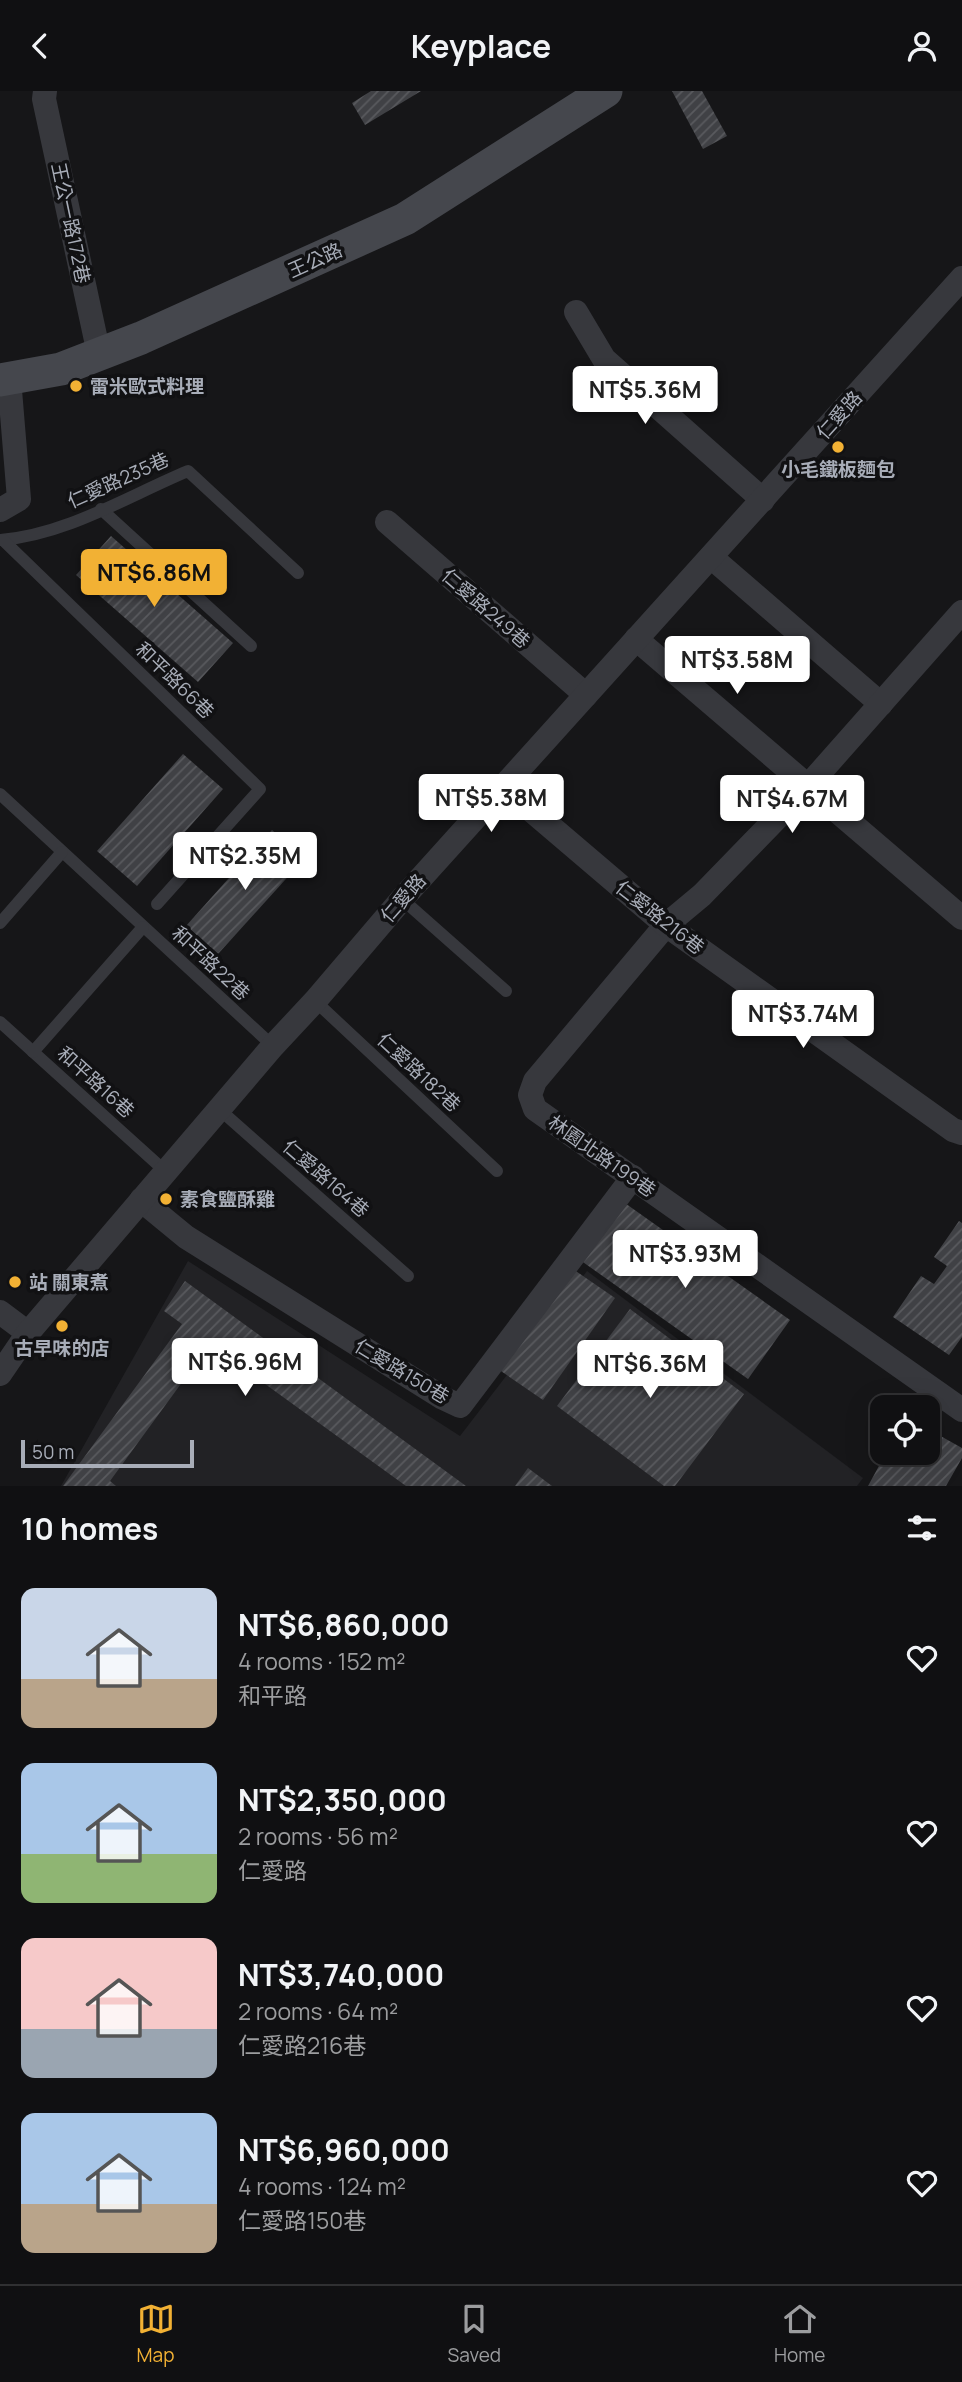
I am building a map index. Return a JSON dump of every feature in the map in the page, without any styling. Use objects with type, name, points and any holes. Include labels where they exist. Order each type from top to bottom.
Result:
[{"type":"street","name":"王公一路172巷","points":[[45,91],[44,99],[99,354]]},
{"type":"street","name":"王公路","points":[[5,379],[61,369],[141,338],[405,219],[606,91]]},
{"type":"street","name":"仁愛路","points":[[0,1374],[28,1333],[272,1046],[962,278]]},
{"type":"street","points":[[576,312],[604,359],[763,499]]},
{"type":"street","points":[[0,510],[19,499],[5,379]]},
{"type":"street","name":"仁愛路249巷","points":[[387,522],[586,695]]},
{"type":"street","points":[[711,557],[881,704]]},
{"type":"street","points":[[666,925],[702,895],[808,786],[881,704],[957,629]]},
{"type":"street","points":[[636,639],[962,918]]},
{"type":"street","name":"仁愛路216巷","points":[[503,786],[666,925],[953,1130],[962,1133]]},
{"type":"street","name":"林園北路199巷","points":[[666,925],[535,1081],[530,1095],[535,1109],[962,1410]]},
{"type":"street","name":"仁愛路150巷","points":[[141,1200],[186,1237],[443,1398],[460,1406],[633,1177]]},
{"type":"street","points":[[0,1312],[28,1333]]},
{"type":"lane","name":"仁愛路235巷","points":[[1,540],[30,537],[188,471],[298,573]]},
{"type":"lane","points":[[101,509],[251,646]]},
{"type":"lane","name":"和平路66巷","points":[[1,540],[260,789],[158,904]]},
{"type":"lane","name":"和平路22巷","points":[[0,794],[272,1046]]},
{"type":"lane","points":[[2,917],[62,852]]},
{"type":"lane","points":[[402,899],[506,991]]},
{"type":"lane","points":[[33,1052],[143,927]]},
{"type":"lane","name":"仁愛路182巷","points":[[315,1001],[497,1171]]},
{"type":"lane","name":"和平路16巷","points":[[0,1022],[165,1171]]},
{"type":"lane","name":"仁愛路164巷","points":[[219,1109],[408,1276]]},
{"type":"shaded area","points":[[188,1261],[460,1436],[587,1271],[863,1478],[857,1486],[61,1486]]},
{"type":"building","points":[[371,91],[421,91],[365,125],[352,103]]},
{"type":"building","points":[[672,91],[702,91],[727,136],[703,149]]},
{"type":"building","points":[[111,536],[233,643],[198,682],[76,575]]},
{"type":"building","points":[[183,754],[223,789],[137,886],[97,851]]},
{"type":"building","points":[[272,830],[304,859],[218,954],[186,926]]},
{"type":"building","points":[[622,1201],[790,1320],[748,1379],[580,1260]]},
{"type":"building","points":[[959,1221],[962,1223],[962,1337],[949,1355],[893,1317],[921,1276],[934,1284],[947,1266],[934,1257]]},
{"type":"building","points":[[570,1267],[615,1298],[543,1400],[498,1369]]},
{"type":"building","points":[[185,1281],[466,1486],[406,1486],[210,1344],[110,1481],[116,1486],[63,1486],[182,1324],[164,1311]]},
{"type":"building","points":[[630,1309],[744,1394],[675,1486],[664,1486],[557,1406]]},
{"type":"building","points":[[940,1436],[962,1448],[962,1458],[946,1486],[868,1486],[879,1465],[940,1465]]},
{"type":"building","points":[[528,1468],[552,1486],[515,1486]]},
{"type":"place","name":"雷米歐式料理","points":[[76,386]]},
{"type":"place","name":"小毛鐵板麵包","points":[[838,447]]},
{"type":"place","name":"素食鹽酥雞","points":[[166,1199]]},
{"type":"place","name":"站 關東煮","points":[[15,1282]]},
{"type":"place","name":"古早味的店","points":[[62,1326]]}]
